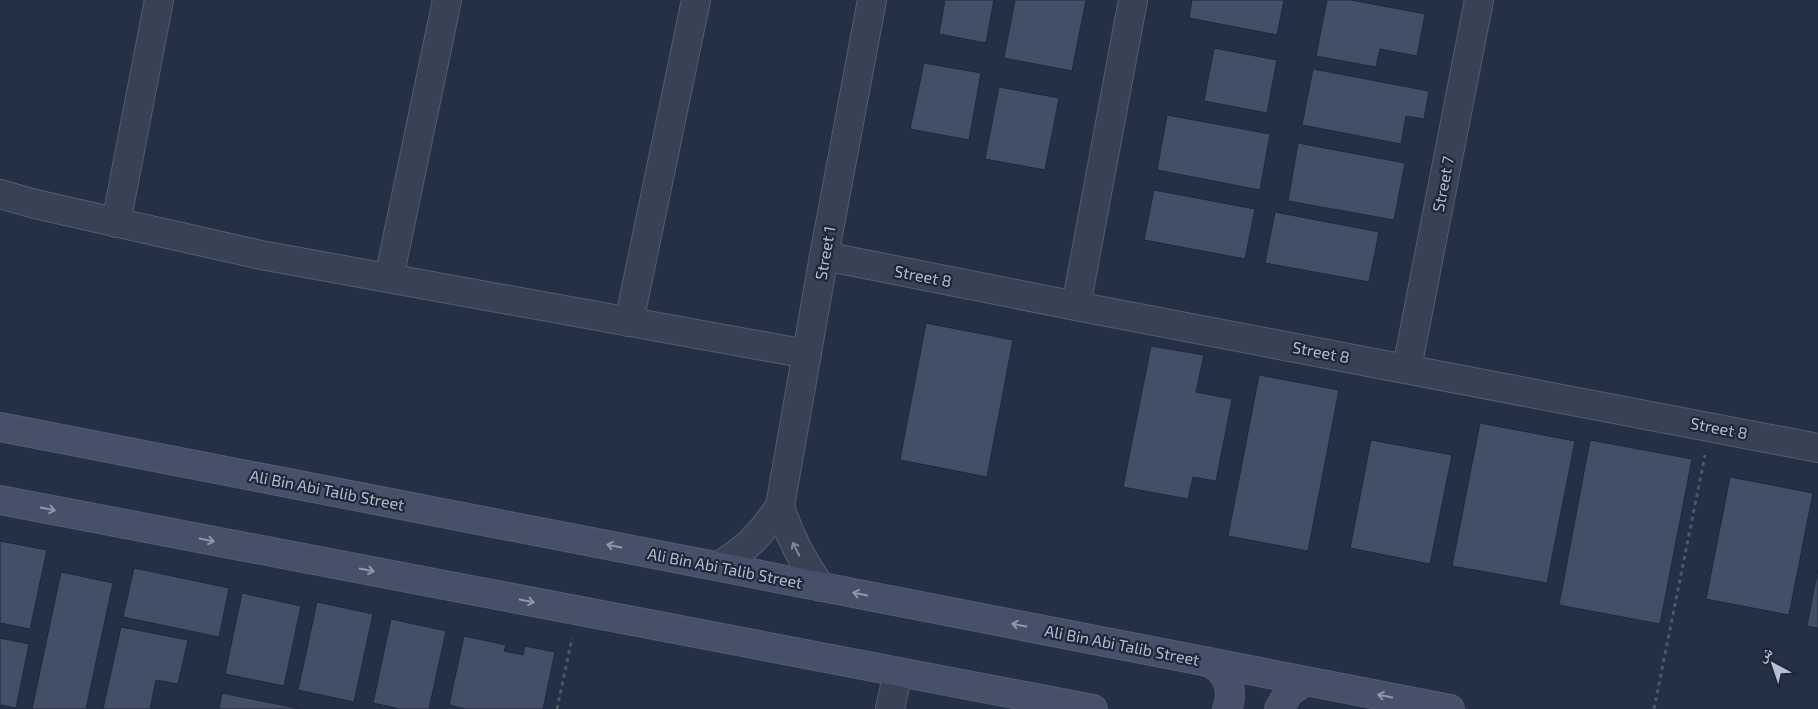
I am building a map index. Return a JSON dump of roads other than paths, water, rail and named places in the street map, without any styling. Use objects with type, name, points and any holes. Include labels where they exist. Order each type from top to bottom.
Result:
[{"type":"street","points":[[116,223],[158,0]]},
{"type":"street","points":[[389,278],[447,0]]},
{"type":"street","points":[[629,322],[696,0]]},
{"type":"street","name":"Street 1","points":[[718,566],[737,555],[754,541],[780,506],[872,0]]},
{"type":"street","points":[[1076,306],[1133,0]]},
{"type":"street","name":"Street 7","points":[[1407,368],[1479,0]]},
{"type":"street","points":[[0,194],[116,223],[261,255],[807,354]]},
{"type":"street","name":"Street 8","points":[[824,256],[1818,448]]},
{"type":"street","name":"Ali Bin Abi Talib Street","points":[[0,427],[1450,709]]},
{"type":"street","points":[[0,500],[1093,709]]},
{"type":"street","name":"Street 1","points":[[780,506],[795,549],[821,587]]},
{"type":"street","points":[[1199,660],[1210,662],[1219,668],[1226,677],[1230,687],[1227,709]]},
{"type":"street","points":[[890,709],[898,672]]},
{"type":"street","points":[[1280,709],[1289,692],[1297,685],[1306,681]]}]
